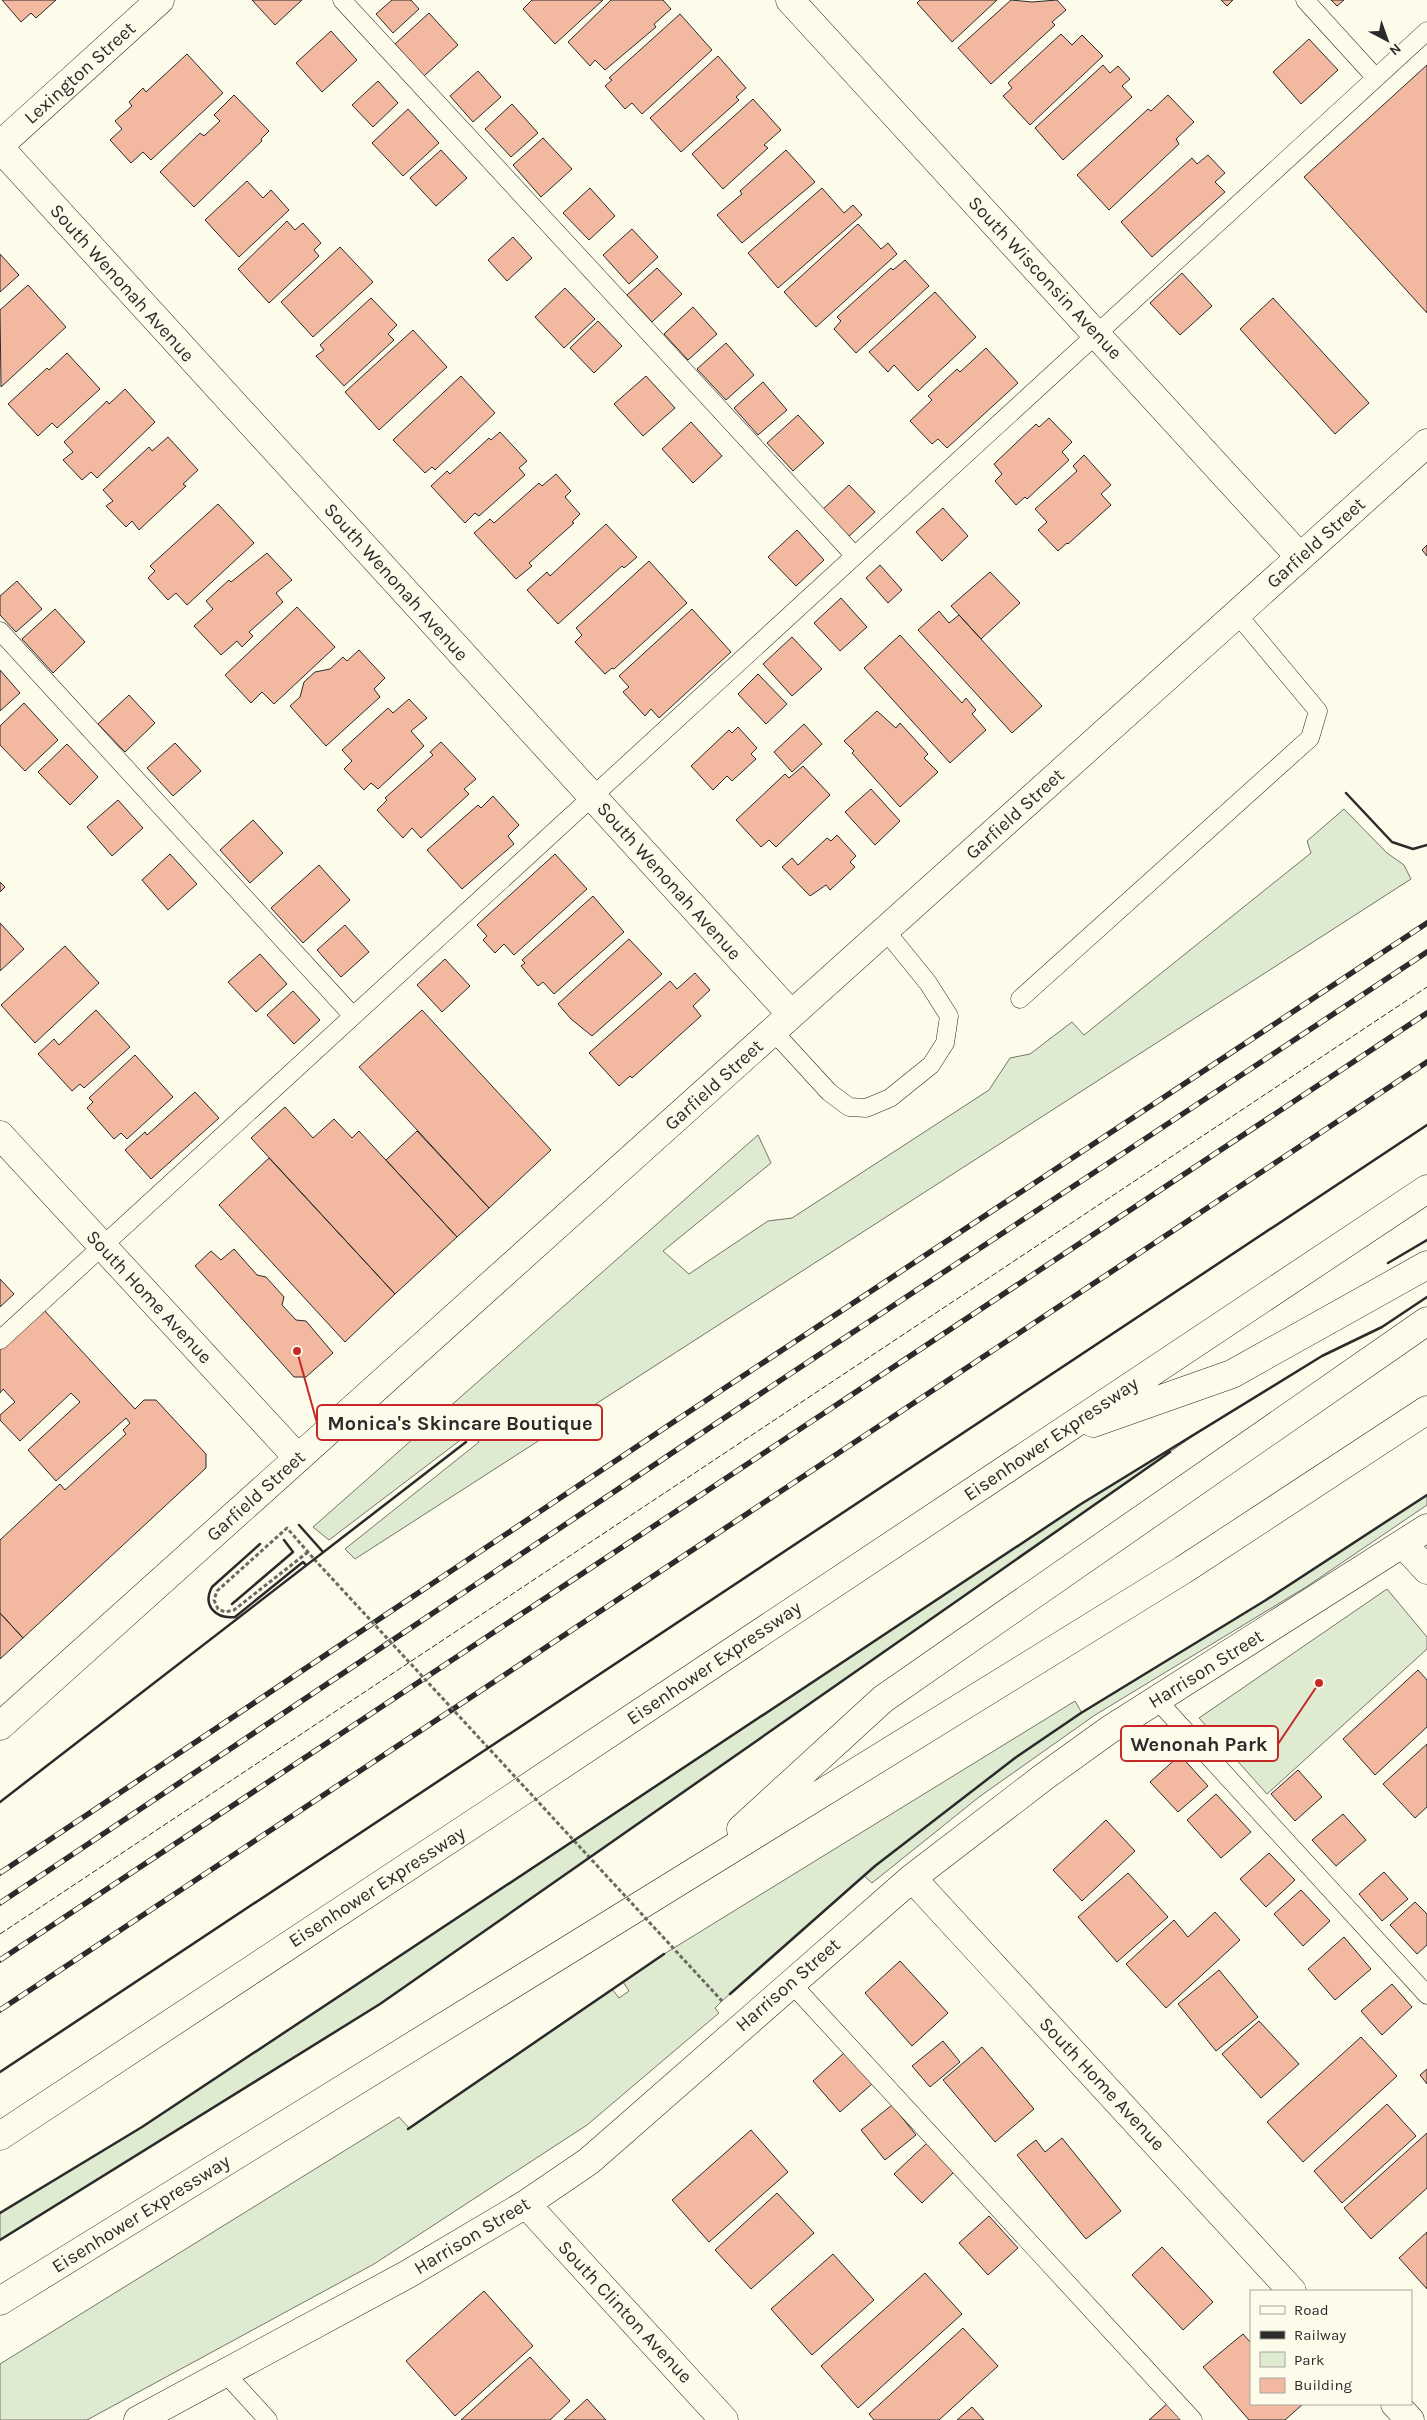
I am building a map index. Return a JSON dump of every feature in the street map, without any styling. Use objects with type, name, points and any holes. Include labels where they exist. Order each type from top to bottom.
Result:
[{"type":"main road","name":"Lexington Street","points":[[0,147],[160,0]]},
{"type":"main road","name":"South Wisconsin Avenue","points":[[790,0],[1300,557]]},
{"type":"main road","name":"South Wenonah Avenue","points":[[0,147],[592,796],[782,1023]]},
{"type":"main road","name":"Garfield Street","points":[[0,1726],[1427,443]]},
{"type":"main road","name":"South Home Avenue","points":[[0,1135],[298,1458]]},
{"type":"main road","name":"Eisenhower Expressway","points":[[0,2136],[503,1804],[1427,1189]]},
{"type":"main road","points":[[1054,1436],[1232,1374],[1427,1265]]},
{"type":"main road","points":[[691,1873],[883,1699],[1427,1321]]},
{"type":"main road","name":"Eisenhower Expressway","points":[[0,2301],[1184,1570],[1427,1410]]},
{"type":"main road","name":"Harrison Street","points":[[138,2420],[408,2274],[526,2204],[589,2161],[912,1878],[1061,1765],[1157,1700],[1427,1528]]},
{"type":"main road","points":[[1403,1544],[1427,1570]]},
{"type":"main road","name":"South Home Avenue","points":[[912,1878],[1291,2290]]},
{"type":"main road","name":"South Clinton Avenue","points":[[526,2204],[724,2420]]},
{"type":"main road","points":[[1396,2405],[1410,2420]]},
{"type":"lane","points":[[342,0],[855,556]]},
{"type":"lane","points":[[1305,0],[1376,78]]},
{"type":"lane","points":[[0,1340],[1427,31]]},
{"type":"lane","points":[[1020,999],[1310,738],[1318,711],[1237,614]]},
{"type":"lane","points":[[0,631],[353,1016]]},
{"type":"lane","points":[[782,1023],[829,1092],[849,1106],[866,1108],[890,1098],[931,1066],[945,1044],[949,1016],[928,983],[885,930]]},
{"type":"lane","points":[[1157,1700],[1427,1995]]},
{"type":"lane","points":[[790,1983],[1192,2420]]},
{"type":"lane","points":[[225,2373],[268,2420]]},
{"type":"path","points":[[308,1552],[234,1610],[224,1612],[218,1609],[214,1600],[217,1591],[286,1528],[722,2001]]},
{"type":"green space","points":[[1344,809],[1387,853],[1404,865],[1411,879],[355,1559],[345,1549],[479,1442],[471,1432],[329,1540],[313,1527],[758,1135],[771,1163],[663,1251],[689,1274],[768,1221],[792,1218],[989,1090],[1010,1058],[1030,1054],[1072,1022],[1084,1035],[1311,853],[1307,841]]},
{"type":"green space","points":[[1200,1431],[380,2004],[0,2240],[0,2213],[142,2127],[1081,1504]]},
{"type":"green space","points":[[1427,1495],[1427,1505],[1306,1587],[1095,1715],[979,1797],[872,1883],[864,1876],[722,2001],[715,2008],[719,2013],[587,2125],[374,2264],[87,2420],[0,2420],[0,2364],[399,2117],[409,2128],[612,1989],[619,1998],[629,1991],[623,1982],[664,1954],[1075,1701],[1082,1713],[1266,1600]]},
{"type":"green space","points":[[1387,1589],[1427,1637],[1427,1649],[1267,1794],[1199,1718]]},
{"type":"building","points":[[2,0],[56,0],[36,18],[31,13],[21,22]]},
{"type":"building","points":[[252,0],[302,0],[275,25]]},
{"type":"building","points":[[392,0],[411,0],[419,9],[393,33],[376,14]]},
{"type":"building","points":[[532,0],[603,0],[555,44],[523,9]]},
{"type":"building","points":[[611,0],[663,0],[671,9],[654,24],[656,27],[605,70],[595,60],[590,66],[568,42]]},
{"type":"building","points":[[920,0],[997,0],[952,42],[917,3]]},
{"type":"building","points":[[1011,0],[1032,2],[1057,0],[1066,10],[1052,22],[1055,25],[991,84],[958,48]]},
{"type":"building","points":[[1221,0],[1233,0],[1227,6]]},
{"type":"building","points":[[1331,0],[1344,0],[1337,6]]},
{"type":"building","points":[[429,13],[458,45],[424,76],[395,44]]},
{"type":"building","points":[[680,14],[712,50],[642,114],[632,103],[625,109],[605,86],[612,80],[609,78]]},
{"type":"building","points":[[331,31],[357,60],[322,92],[296,63]]},
{"type":"building","points":[[1061,34],[1072,45],[1082,35],[1103,56],[1030,125],[1003,96],[1012,88],[1008,83]]},
{"type":"building","points":[[1309,39],[1338,70],[1301,104],[1273,72]]},
{"type":"building","points":[[187,54],[223,93],[151,160],[143,152],[131,163],[110,140],[122,129],[115,121],[132,106],[129,102],[143,88],[146,92]]},
{"type":"building","points":[[718,56],[746,88],[736,97],[739,100],[681,152],[650,118]]},
{"type":"building","points":[[1103,65],[1110,73],[1118,66],[1130,79],[1122,86],[1132,97],[1063,160],[1035,128]]},
{"type":"building","points":[[1427,65],[1427,313],[1304,177]]},
{"type":"building","points":[[478,71],[501,97],[473,122],[450,96]]},
{"type":"building","points":[[378,81],[398,103],[373,127],[352,105]]},
{"type":"building","points":[[234,95],[269,131],[261,139],[262,141],[194,207],[160,172],[200,133],[204,136],[220,121],[214,115]]},
{"type":"building","points":[[1168,95],[1194,122],[1176,139],[1179,144],[1109,210],[1077,175],[1148,109],[1151,111]]},
{"type":"building","points":[[753,99],[781,130],[764,145],[768,148],[723,189],[692,154]]},
{"type":"building","points":[[512,104],[538,133],[511,157],[485,129]]},
{"type":"building","points":[[408,109],[439,143],[403,176],[372,143]]},
{"type":"building","points":[[543,138],[572,169],[541,197],[513,165]]},
{"type":"building","points":[[441,150],[467,178],[436,206],[410,178]]},
{"type":"building","points":[[786,150],[815,182],[742,243],[717,215],[742,194],[740,191]]},
{"type":"building","points":[[1208,155],[1225,173],[1215,182],[1225,192],[1152,257],[1121,222],[1192,158],[1197,164]]},
{"type":"building","points":[[247,181],[263,198],[271,190],[289,210],[239,257],[205,220]]},
{"type":"building","points":[[590,188],[615,216],[589,240],[563,213]]},
{"type":"building","points":[[822,188],[844,213],[853,205],[862,215],[778,288],[748,253]]},
{"type":"building","points":[[287,221],[295,230],[303,223],[321,243],[314,250],[319,256],[269,303],[238,269]]},
{"type":"building","points":[[858,224],[881,249],[888,243],[897,254],[816,327],[784,292]]},
{"type":"building","points":[[632,229],[658,257],[629,284],[603,255]]},
{"type":"building","points":[[513,237],[532,258],[507,281],[488,260]]},
{"type":"building","points":[[340,247],[373,282],[313,337],[281,302]]},
{"type":"building","points":[[0,254],[19,275],[0,292]]},
{"type":"building","points":[[905,260],[929,286],[856,353],[834,329],[841,321],[837,317],[891,268],[893,270]]},
{"type":"building","points":[[657,268],[682,294],[652,322],[627,295]]},
{"type":"building","points":[[1182,273],[1212,306],[1180,335],[1150,303]]},
{"type":"building","points":[[28,285],[66,327],[1,387],[0,310]]},
{"type":"building","points":[[565,288],[595,319],[564,348],[535,317]]},
{"type":"building","points":[[935,292],[976,337],[918,391],[894,365],[888,372],[869,352]]},
{"type":"building","points":[[371,298],[397,325],[388,334],[394,340],[344,386],[316,356],[324,350],[320,345]]},
{"type":"building","points":[[1273,298],[1369,403],[1335,434],[1240,329]]},
{"type":"building","points":[[693,307],[717,334],[688,360],[664,334]]},
{"type":"building","points":[[598,321],[622,346],[594,373],[570,348]]},
{"type":"building","points":[[413,330],[447,367],[379,430],[345,392]]},
{"type":"building","points":[[726,343],[754,375],[726,400],[697,369]]},
{"type":"building","points":[[986,348],[1018,383],[947,448],[938,439],[932,444],[910,421],[932,400],[928,396],[957,369],[960,372]]},
{"type":"building","points":[[67,353],[100,389],[57,428],[52,423],[38,436],[8,404],[47,368],[49,370]]},
{"type":"building","points":[[461,376],[495,413],[435,470],[432,467],[425,473],[393,440]]},
{"type":"building","points":[[646,376],[675,408],[643,436],[614,404]]},
{"type":"building","points":[[763,382],[787,410],[758,435],[734,408]]},
{"type":"building","points":[[125,389],[155,422],[97,478],[91,472],[82,480],[63,460],[73,452],[64,442],[107,401],[109,404]]},
{"type":"building","points":[[798,415],[824,443],[793,471],[767,443]]},
{"type":"building","points":[[1049,418],[1072,442],[1062,452],[1069,460],[1027,499],[1025,497],[1016,505],[995,481],[1002,474],[994,464],[1036,424],[1039,427]]},
{"type":"building","points":[[691,422],[722,456],[693,483],[662,449]]},
{"type":"building","points":[[500,432],[527,461],[519,468],[525,475],[479,516],[475,513],[465,523],[431,486],[447,471],[450,474],[489,438],[491,440]]},
{"type":"building","points":[[168,437],[198,470],[183,484],[186,486],[139,530],[132,521],[126,527],[106,506],[113,501],[103,490],[149,447],[152,451]]},
{"type":"building","points":[[1084,455],[1111,485],[1101,494],[1111,505],[1058,551],[1038,530],[1047,522],[1035,509],[1077,471],[1073,466]]},
{"type":"building","points":[[556,474],[571,491],[565,497],[580,514],[572,522],[574,523],[529,563],[532,566],[516,579],[474,533],[490,519],[494,523],[539,483],[542,486]]},
{"type":"building","points":[[849,485],[875,512],[847,538],[822,510]]},
{"type":"building","points":[[218,504],[254,543],[187,605],[176,593],[168,600],[148,578],[155,571],[150,566]]},
{"type":"building","points":[[943,508],[968,536],[942,561],[916,532]]},
{"type":"building","points":[[606,524],[637,557],[624,568],[622,566],[558,624],[527,590],[547,572],[550,576]]},
{"type":"building","points":[[797,530],[824,560],[796,586],[768,557]]},
{"type":"building","points":[[1427,545],[1427,556],[1422,550]]},
{"type":"building","points":[[267,553],[292,580],[276,593],[283,602],[249,632],[253,636],[242,647],[237,641],[221,655],[194,626],[213,609],[206,601],[229,580],[231,582]]},
{"type":"building","points":[[649,561],[687,603],[614,669],[612,668],[605,674],[575,642],[582,635],[576,628]]},
{"type":"building","points":[[880,565],[902,590],[888,603],[866,578]]},
{"type":"building","points":[[990,572],[1020,603],[981,639],[951,606]]},
{"type":"building","points":[[17,581],[42,609],[16,632],[0,615],[0,596]]},
{"type":"building","points":[[841,598],[867,627],[840,651],[814,623]]},
{"type":"building","points":[[297,607],[335,647],[274,704],[262,692],[251,703],[225,675]]},
{"type":"building","points":[[55,609],[85,642],[53,673],[22,639]]},
{"type":"building","points":[[692,609],[731,652],[659,718],[651,709],[645,716],[623,692],[629,687],[619,676]]},
{"type":"building","points":[[939,611],[949,623],[959,615],[1042,706],[1012,733],[918,630]]},
{"type":"building","points":[[900,635],[962,703],[966,698],[976,710],[972,714],[986,730],[950,763],[864,668]]},
{"type":"building","points":[[792,637],[822,669],[792,696],[763,664]]},
{"type":"building","points":[[359,650],[385,678],[374,689],[380,697],[326,746],[290,706],[300,697],[304,682],[315,672],[330,669],[343,657],[347,661]]},
{"type":"building","points":[[0,670],[20,693],[0,711]]},
{"type":"building","points":[[758,674],[787,704],[766,724],[738,694]]},
{"type":"building","points":[[129,695],[155,723],[125,752],[98,724]]},
{"type":"building","points":[[409,699],[427,718],[411,731],[424,746],[378,789],[371,783],[364,790],[344,769],[352,761],[342,750],[388,708],[393,713]]},
{"type":"building","points":[[24,703],[58,740],[25,771],[0,745],[0,726]]},
{"type":"building","points":[[877,711],[896,728],[900,723],[928,754],[924,758],[938,772],[900,807],[852,753],[854,751],[844,741]]},
{"type":"building","points":[[804,724],[822,744],[792,772],[774,752]]},
{"type":"building","points":[[738,727],[757,748],[751,754],[756,759],[732,781],[727,776],[713,790],[691,766],[729,730],[732,733]]},
{"type":"building","points":[[441,742],[476,779],[464,789],[469,794],[421,838],[412,828],[403,838],[377,810],[387,800],[385,798],[433,755],[430,752]]},
{"type":"building","points":[[175,743],[201,771],[173,796],[147,768]]},
{"type":"building","points":[[67,744],[98,777],[70,805],[38,772]]},
{"type":"building","points":[[803,766],[830,795],[776,847],[769,840],[761,847],[736,820],[785,774],[789,778]]},
{"type":"building","points":[[871,789],[900,821],[875,845],[845,812]]},
{"type":"building","points":[[493,796],[519,825],[508,836],[514,844],[462,889],[427,850],[478,805],[481,808]]},
{"type":"building","points":[[118,800],[143,828],[112,856],[87,827]]},
{"type":"building","points":[[253,820],[283,853],[250,883],[220,850]]},
{"type":"building","points":[[837,835],[856,856],[850,862],[855,867],[830,890],[826,885],[810,896],[782,867],[792,858],[798,865],[827,838],[831,841]]},
{"type":"building","points":[[170,854],[197,884],[168,910],[142,880]]},
{"type":"building","points":[[555,854],[587,889],[514,955],[504,944],[495,953],[483,940],[487,936],[477,925]]},
{"type":"building","points":[[319,865],[350,900],[303,943],[271,908]]},
{"type":"building","points":[[0,882],[5,887],[0,892]]},
{"type":"building","points":[[593,896],[624,932],[554,994],[543,982],[538,986],[521,966],[525,963],[522,960]]},
{"type":"building","points":[[0,923],[24,949],[0,971]]},
{"type":"building","points":[[345,925],[369,952],[341,977],[317,950]]},
{"type":"building","points":[[629,939],[662,974],[592,1036],[571,1019],[558,1004]]},
{"type":"building","points":[[65,946],[99,983],[35,1043],[1,1005]]},
{"type":"building","points":[[260,954],[287,984],[256,1012],[228,982]]},
{"type":"building","points":[[445,959],[470,986],[442,1012],[417,985]]},
{"type":"building","points":[[695,973],[710,990],[693,1006],[701,1016],[632,1078],[630,1076],[619,1086],[589,1053],[670,981],[677,989]]},
{"type":"building","points":[[293,991],[320,1020],[294,1044],[267,1015]]},
{"type":"building","points":[[96,1010],[130,1047],[84,1088],[80,1084],[72,1091],[38,1054],[54,1039],[59,1045]]},
{"type":"building","points":[[422,1010],[551,1150],[489,1208],[359,1067]]},
{"type":"building","points":[[135,1055],[173,1097],[127,1139],[121,1133],[114,1139],[87,1108],[93,1102],[89,1098]]},
{"type":"building","points":[[195,1092],[219,1118],[151,1179],[125,1150],[145,1132],[147,1135]]},
{"type":"building","points":[[285,1107],[313,1138],[334,1119],[352,1138],[359,1131],[457,1237],[395,1294],[251,1138]]},
{"type":"building","points":[[417,1131],[489,1208],[457,1237],[386,1160]]},
{"type":"building","points":[[269,1158],[395,1294],[345,1342],[219,1205]]},
{"type":"building","points":[[234,1249],[257,1275],[266,1277],[284,1297],[282,1305],[296,1320],[306,1321],[333,1353],[306,1377],[294,1377],[195,1266],[211,1251],[221,1260]]},
{"type":"building","points":[[0,1279],[14,1294],[0,1307]]},
{"type":"building","points":[[44,1310],[135,1409],[144,1400],[156,1400],[206,1454],[206,1468],[23,1638],[0,1613],[0,1540],[60,1484],[65,1490],[126,1434],[123,1430],[130,1423],[126,1418],[56,1481],[28,1450],[80,1402],[71,1393],[20,1441],[0,1420],[0,1415],[15,1402],[3,1389],[0,1393],[0,1349]]},
{"type":"building","points":[[0,1613],[23,1638],[0,1659]]},
{"type":"building","points":[[1418,1670],[1427,1680],[1427,1727],[1375,1775],[1343,1739]]},
{"type":"building","points":[[1427,1744],[1427,1807],[1415,1818],[1383,1784]]},
{"type":"building","points":[[1180,1755],[1208,1786],[1178,1812],[1150,1782]]},
{"type":"building","points":[[1298,1770],[1322,1797],[1295,1821],[1271,1794]]},
{"type":"building","points":[[1216,1794],[1251,1832],[1221,1858],[1187,1820]]},
{"type":"building","points":[[1343,1814],[1366,1840],[1336,1866],[1312,1840]]},
{"type":"building","points":[[1106,1820],[1135,1851],[1082,1901],[1053,1870]]},
{"type":"building","points":[[1269,1853],[1295,1880],[1266,1907],[1240,1879]]},
{"type":"building","points":[[1384,1872],[1408,1899],[1382,1921],[1359,1894]]},
{"type":"building","points":[[1128,1873],[1168,1917],[1117,1962],[1078,1917]]},
{"type":"building","points":[[1301,1890],[1330,1921],[1303,1946],[1274,1914]]},
{"type":"building","points":[[1415,1902],[1427,1914],[1427,1945],[1417,1954],[1390,1925]]},
{"type":"building","points":[[1215,1912],[1240,1940],[1166,2008],[1126,1964],[1174,1920],[1188,1937]]},
{"type":"building","points":[[1344,1937],[1371,1969],[1335,2000],[1308,1969]]},
{"type":"building","points":[[900,1961],[948,2013],[912,2046],[865,1993]]},
{"type":"building","points":[[1219,1970],[1258,2017],[1216,2051],[1178,2004]]},
{"type":"building","points":[[1392,1984],[1412,2007],[1382,2035],[1361,2011]]},
{"type":"building","points":[[1259,2021],[1299,2064],[1261,2098],[1222,2054]]},
{"type":"building","points":[[1361,2037],[1397,2076],[1303,2162],[1267,2122]]},
{"type":"building","points":[[943,2041],[960,2062],[930,2087],[912,2066]]},
{"type":"building","points":[[982,2047],[1034,2109],[995,2142],[943,2080]]},
{"type":"building","points":[[844,2053],[872,2084],[840,2112],[813,2081]]},
{"type":"building","points":[[1427,2069],[1427,2084],[1420,2075]]},
{"type":"building","points":[[1387,2104],[1416,2136],[1342,2203],[1314,2171]]},
{"type":"building","points":[[892,2105],[916,2135],[885,2160],[861,2130]]},
{"type":"building","points":[[751,2130],[788,2172],[709,2242],[672,2200]]},
{"type":"building","points":[[1427,2133],[1427,2188],[1371,2239],[1344,2208]]},
{"type":"building","points":[[1062,2138],[1121,2211],[1086,2239],[1017,2155],[1036,2140],[1045,2152]]},
{"type":"building","points":[[927,2143],[954,2172],[922,2203],[894,2174]]},
{"type":"building","points":[[777,2193],[814,2233],[751,2289],[715,2250]]},
{"type":"building","points":[[989,2216],[1018,2248],[988,2275],[959,2243]]},
{"type":"building","points":[[1427,2232],[1427,2289],[1399,2258]]},
{"type":"building","points":[[1162,2247],[1213,2302],[1183,2330],[1132,2275]]},
{"type":"building","points":[[833,2254],[874,2300],[812,2355],[771,2309]]},
{"type":"building","points":[[925,2273],[962,2314],[858,2408],[821,2366]]},
{"type":"building","points":[[484,2291],[533,2346],[455,2416],[406,2361]]},
{"type":"building","points":[[963,2328],[998,2366],[939,2420],[874,2420],[869,2414]]},
{"type":"building","points":[[1243,2334],[1250,2342],[1250,2405],[1302,2405],[1285,2420],[1249,2420],[1203,2367]]},
{"type":"building","points":[[530,2357],[570,2401],[550,2420],[461,2420]]},
{"type":"building","points":[[587,2399],[606,2420],[564,2420]]},
{"type":"building","points":[[1168,2403],[1184,2420],[1149,2420]]},
{"type":"building","points":[[972,2407],[984,2420],[957,2420]]},
{"type":"railway","points":[[0,1873],[675,1421],[1427,923]]},
{"type":"railway","points":[[0,1903],[787,1376],[1427,952]]},
{"type":"railway","points":[[0,1960],[1427,1013]]},
{"type":"railway","points":[[0,2010],[1427,1062]]},
{"type":"fence","points":[[0,1934],[1427,987]]},
{"type":"wall","points":[[1346,793],[1392,842],[1413,849],[1427,845]]},
{"type":"wall","points":[[0,2072],[1427,1125]]},
{"type":"wall","points":[[1388,1263],[1427,1240]]},
{"type":"wall","points":[[0,2213],[142,2127],[1081,1504],[1322,1356],[1382,1327],[1427,1297]]},
{"type":"wall","points":[[0,1802],[466,1442]]},
{"type":"wall","points":[[0,2240],[380,2004],[1170,1452]]},
{"type":"wall","points":[[730,1994],[875,1866],[1015,1758],[1081,1713],[1266,1600],[1427,1495]]},
{"type":"wall","points":[[299,1525],[323,1552]]},
{"type":"wall","points":[[232,1604],[293,1552],[284,1540]]},
{"type":"wall","points":[[260,1544],[212,1587],[209,1594],[210,1605],[213,1610],[222,1616],[235,1617],[303,1562],[306,1565]]},
{"type":"wall","points":[[408,2129],[664,1954]]},
{"type":"place","name":"Monica's Skincare Boutique","points":[[297,1351]]},
{"type":"place","name":"Wenonah Park","points":[[1319,1683]]}]
